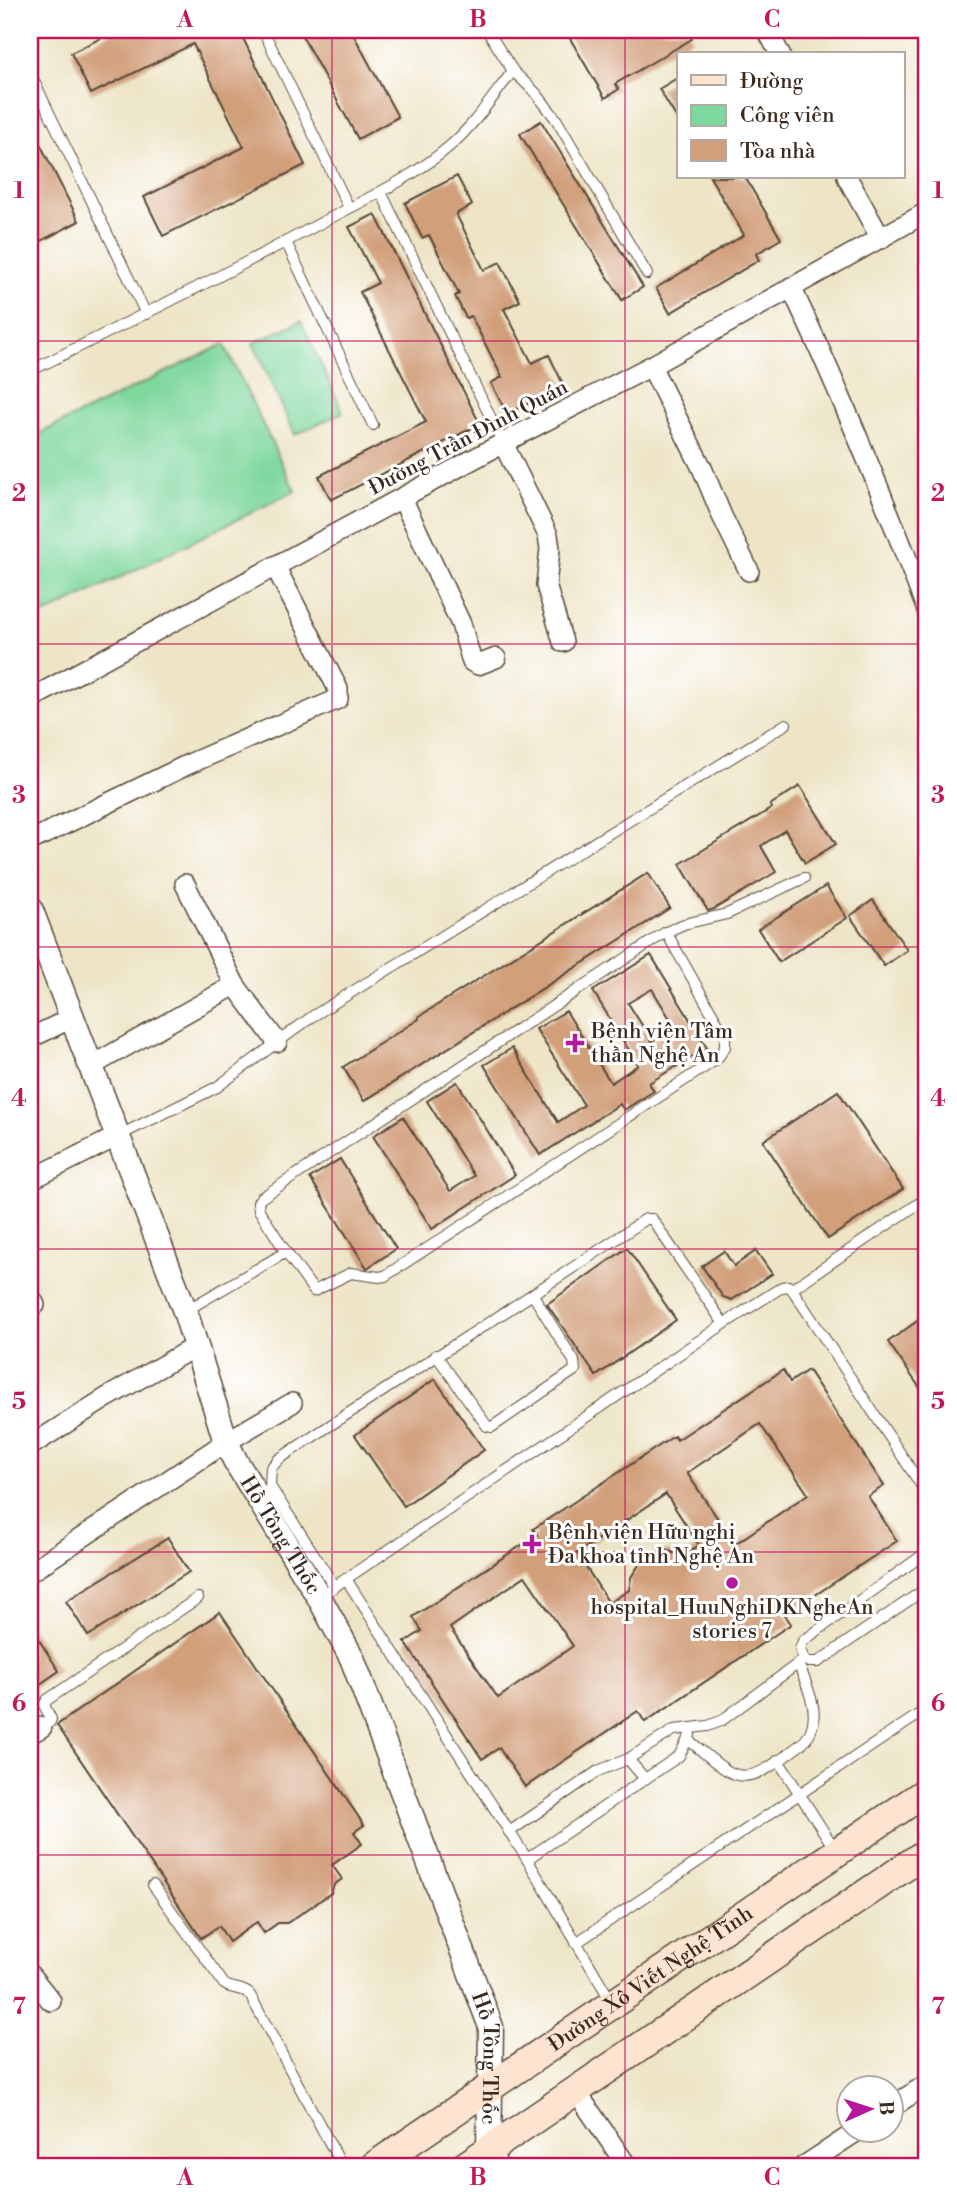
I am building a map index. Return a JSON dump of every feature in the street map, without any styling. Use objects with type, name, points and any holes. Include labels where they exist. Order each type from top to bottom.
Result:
[{"type":"main road","name":"Đường Xô Viết Nghệ Tĩnh","points":[[374,2166],[927,1791]]},
{"type":"main road","points":[[465,2166],[492,2158],[576,2091],[927,1852]]},
{"type":"street","points":[[766,30],[779,52]]},
{"type":"street","points":[[848,178],[881,239]]},
{"type":"street","name":"Đường Trần Đình Quán","points":[[30,699],[503,443],[652,366],[927,212]]},
{"type":"street","points":[[791,287],[877,480],[927,611]]},
{"type":"street","points":[[652,366],[696,454],[749,571]]},
{"type":"street","points":[[503,443],[548,535],[550,549],[546,585],[563,642]]},
{"type":"street","points":[[402,498],[461,624],[472,662],[478,665],[496,658]]},
{"type":"street","points":[[30,841],[189,764],[338,699],[338,689],[275,566]]},
{"type":"street","points":[[185,884],[235,985],[277,1042]]},
{"type":"street","name":"Hồ Tông Thốc","points":[[30,908],[185,1311],[226,1442],[236,1462],[327,1592],[491,2027],[492,2158]]},
{"type":"street","points":[[91,1066],[235,985]]},
{"type":"street","points":[[30,1038],[72,1018]]},
{"type":"street","points":[[30,1180],[118,1136]]},
{"type":"street","points":[[30,1446],[196,1346]]},
{"type":"street","points":[[30,1572],[226,1442],[292,1403]]},
{"type":"street","points":[[30,1975],[51,2001]]},
{"type":"street","points":[[904,2099],[927,2084]]},
{"type":"street","points":[[576,2091],[627,2166]]},
{"type":"street","points":[[804,2166],[838,2144]]},
{"type":"lane","points":[[263,30],[349,208]]},
{"type":"lane","points":[[487,30],[513,71],[536,93],[556,119],[647,274]]},
{"type":"lane","points":[[30,371],[286,242],[381,192],[432,161],[454,143],[513,71]]},
{"type":"lane","points":[[30,73],[146,314]]},
{"type":"lane","points":[[381,192],[503,443]]},
{"type":"lane","points":[[286,242],[373,425]]},
{"type":"lane","points":[[118,1136],[217,1087],[325,1009],[786,724]]},
{"type":"lane","points":[[666,932],[723,1031],[725,1047],[718,1059],[385,1276],[351,1273],[314,1291],[259,1210],[261,1198],[666,932],[684,924],[727,914],[804,878]]},
{"type":"lane","points":[[792,1289],[927,1198]]},
{"type":"lane","points":[[724,1324],[650,1218],[279,1459],[271,1468],[269,1480],[273,1493],[327,1592],[724,1324],[782,1287],[788,1286],[927,1493]]},
{"type":"lane","points":[[185,1311],[286,1252]]},
{"type":"lane","points":[[436,1355],[486,1426],[492,1427],[575,1370],[574,1362],[533,1295]]},
{"type":"lane","points":[[688,1740],[734,1774],[752,1775],[803,1743],[809,1736],[814,1720],[812,1699],[801,1661],[800,1649],[803,1641],[927,1552]]},
{"type":"lane","points":[[346,1579],[527,1858],[613,2004]]},
{"type":"lane","points":[[509,1832],[598,1771],[628,1759],[674,1730],[708,1726],[721,1721],[801,1661],[818,1662],[927,1588]]},
{"type":"lane","points":[[36,1730],[50,1722],[44,1705],[47,1700],[198,1598]]},
{"type":"lane","points":[[576,1943],[927,1709]]},
{"type":"lane","points":[[527,1858],[679,1756],[692,1728]]},
{"type":"lane","points":[[628,1759],[645,1779]]},
{"type":"lane","points":[[778,1760],[837,1852]]},
{"type":"lane","points":[[153,1885],[224,1984],[250,1995],[342,2166]]},
{"type":"green space","points":[[301,321],[343,412],[295,435],[253,343]]},
{"type":"green space","points":[[224,344],[295,491],[30,622],[30,438]]},
{"type":"building","points":[[117,30],[239,30],[305,165],[163,236],[144,197],[244,147],[193,44],[91,94],[71,53]]},
{"type":"building","points":[[299,30],[351,30],[398,117],[358,139]]},
{"type":"building","points":[[565,30],[687,30],[692,39],[615,84],[619,89],[605,98]]},
{"type":"building","points":[[677,78],[677,119],[659,89]]},
{"type":"building","points":[[541,121],[643,287],[622,300],[520,134]]},
{"type":"building","points":[[30,124],[79,221],[30,247]]},
{"type":"building","points":[[457,176],[472,205],[456,214],[484,270],[500,262],[520,301],[504,309],[532,363],[549,355],[564,386],[507,414],[491,383],[502,377],[471,316],[466,318],[455,296],[459,294],[429,235],[422,238],[405,203]]},
{"type":"building","points":[[711,178],[746,178],[781,239],[756,254],[759,260],[670,313],[656,288],[744,235]]},
{"type":"building","points":[[375,214],[480,424],[331,500],[319,476],[426,422],[360,292],[378,283],[349,227]]},
{"type":"building","points":[[800,786],[836,844],[805,863],[785,830],[761,846],[776,872],[708,911],[680,864],[772,808],[770,805]]},
{"type":"building","points":[[648,873],[670,908],[364,1101],[343,1067]]},
{"type":"building","points":[[826,886],[847,918],[779,962],[758,929]]},
{"type":"building","points":[[873,900],[907,950],[884,966],[850,916]]},
{"type":"building","points":[[651,955],[707,1048],[649,1083],[654,1091],[624,1110],[620,1104],[540,1155],[484,1065],[512,1048],[558,1122],[584,1105],[536,1029],[566,1011],[611,1083],[638,1065],[593,991]],"holes":[[[652,989],[675,1027],[652,1041],[628,1003]]]},
{"type":"building","points":[[457,1082],[515,1175],[432,1229],[373,1136],[403,1117],[450,1191],[474,1176],[427,1101]]},
{"type":"building","points":[[838,1091],[903,1189],[828,1239],[763,1141]]},
{"type":"building","points":[[340,1159],[396,1249],[367,1268],[310,1178]]},
{"type":"building","points":[[627,1248],[676,1320],[596,1376],[547,1304]]},
{"type":"building","points":[[724,1251],[734,1266],[756,1251],[772,1274],[732,1300],[723,1297],[702,1266]]},
{"type":"building","points":[[927,1314],[927,1398],[888,1342]]},
{"type":"building","name":"hospital_HuuNghiDKNgheAn stories 7","points":[[783,1370],[790,1382],[808,1370],[884,1486],[868,1496],[897,1541],[785,1615],[791,1624],[645,1722],[638,1711],[525,1787],[499,1748],[482,1759],[405,1642],[422,1631],[413,1617],[537,1535],[533,1529],[674,1436],[677,1440]],"holes":[[[760,1424],[808,1494],[735,1544],[687,1473]],[[666,1494],[699,1545],[682,1556],[668,1551],[654,1553],[643,1559],[631,1577],[629,1590],[609,1603],[577,1553]],[[525,1576],[573,1646],[498,1698],[450,1628]]]},
{"type":"building","points":[[435,1379],[484,1450],[404,1506],[355,1435]]},
{"type":"building","points":[[168,1538],[189,1572],[88,1636],[66,1601]]},
{"type":"building","points":[[220,1612],[364,1825],[354,1832],[362,1844],[332,1865],[342,1879],[334,1885],[331,1893],[287,1923],[278,1923],[264,1933],[257,1922],[229,1942],[219,1926],[201,1938],[57,1725]]},
{"type":"building","points":[[30,1626],[59,1671],[30,1691]]},
{"type":"place","name":"Bệnh viện Tâm thần Nghệ An","points":[[575,1043]]},
{"type":"place","name":"Bệnh viện Hữu nghị Đa khoa tỉnh Nghệ An","points":[[532,1544]]},
{"type":"place","name":"hospital_HuuNghiDKNgheAn stories 7","points":[[732,1583]]}]
